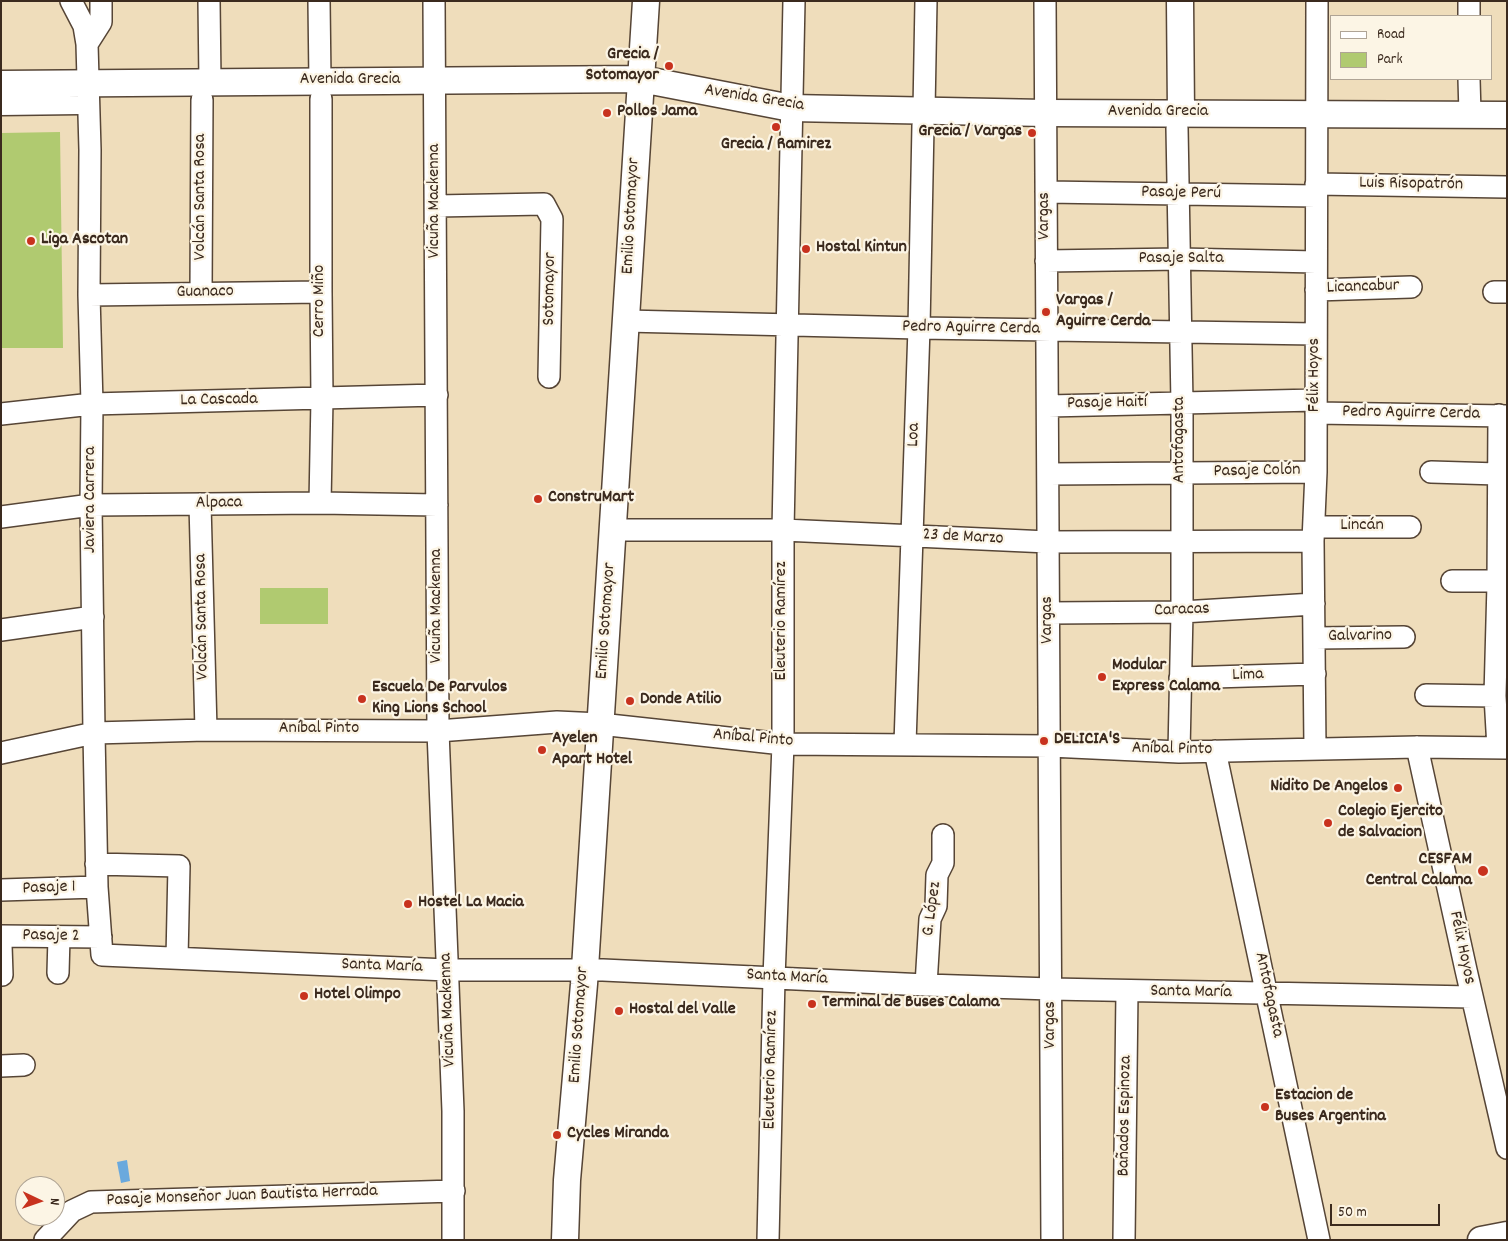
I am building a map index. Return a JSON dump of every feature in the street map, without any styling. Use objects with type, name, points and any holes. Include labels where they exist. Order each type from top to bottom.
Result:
[{"type":"main road","name":"Emilio Sotomayor","points":[[565,1240],[567,1180],[584,969],[646,1]]},
{"type":"main road","name":"Antofagasta","points":[[1179,121],[1180,1]]},
{"type":"main road","name":"Avenida Grecia","points":[[1,84],[88,92],[640,88],[791,114],[1046,120],[1316,121],[1507,129]]},
{"type":"main road","name":"Avenida Grecia","points":[[1,102],[88,92]]},
{"type":"main road","name":"Avenida Grecia","points":[[1316,121],[1470,114],[1507,115]]},
{"type":"main road","points":[[1481,1240],[1507,1235]]},
{"type":"street","name":"Javiera Carrera","points":[[71,1],[84,26],[87,44],[96,864],[101,946]]},
{"type":"street","points":[[87,44],[101,22],[100,1]]},
{"type":"street","name":"Volcán Santa Rosa","points":[[201,293],[209,1]]},
{"type":"street","name":"Cerro Miño","points":[[319,1],[322,399],[320,503]]},
{"type":"street","name":"Vicuña Mackenna","points":[[434,1],[436,89],[438,731],[454,1191],[453,1240]]},
{"type":"street","name":"Eleuterio Ramírez","points":[[768,1240],[774,978],[783,744],[783,530],[794,1]]},
{"type":"street","name":"Loa","points":[[906,744],[919,328],[926,1]]},
{"type":"street","name":"Vargas","points":[[1045,1],[1052,1240]]},
{"type":"street","name":"Félix Hoyos","points":[[1315,749],[1314,534],[1316,472],[1317,1]]},
{"type":"street","points":[[1469,1],[1469,15]]},
{"type":"street","points":[[1469,80],[1470,114]]},
{"type":"street","name":"Antofagasta","points":[[1179,121],[1178,194],[1182,403],[1182,612],[1179,752]]},
{"type":"street","name":"Luis Risopatrón","points":[[1316,190],[1507,186]]},
{"type":"street","name":"Pasaje Perú","points":[[1046,192],[1178,194],[1316,190]]},
{"type":"street","name":"Sotomayor","points":[[436,206],[544,204],[552,219],[549,377]]},
{"type":"street","name":"Pasaje Salta","points":[[1046,261],[1316,262]]},
{"type":"street","name":"Licancabur","points":[[1316,290],[1411,287]]},
{"type":"street","name":"Guanaco","points":[[89,296],[321,292]]},
{"type":"street","name":"Pedro Aguirre Cerda","points":[[626,321],[788,326],[1316,334]]},
{"type":"street","name":"La Cascada","points":[[1,414],[92,404],[437,395]]},
{"type":"street","name":"Pasaje Haití","points":[[1048,406],[1182,403],[1316,406]]},
{"type":"street","name":"Pedro Aguirre Cerda","points":[[1316,406],[1503,416]]},
{"type":"street","points":[[1503,416],[1498,474],[1502,584],[1495,696],[1503,748]]},
{"type":"street","name":"Pasaje Colón","points":[[1048,474],[1316,472]]},
{"type":"street","points":[[1431,472],[1498,474]]},
{"type":"street","name":"Alpaca","points":[[1,517],[91,505],[320,503],[437,505]]},
{"type":"street","name":"Volcán Santa Rosa","points":[[200,504],[206,730]]},
{"type":"street","name":"Lincán","points":[[1314,534],[1410,527]]},
{"type":"street","name":"23 de Marzo","points":[[613,530],[783,530],[1048,542],[1181,542],[1314,534]]},
{"type":"street","points":[[1452,581],[1490,581],[1502,584]]},
{"type":"street","name":"Caracas","points":[[1049,614],[1182,612],[1314,604]]},
{"type":"street","points":[[1,630],[93,617]]},
{"type":"street","name":"Galvarino","points":[[1315,638],[1404,637]]},
{"type":"street","name":"Lima","points":[[1180,678],[1315,674]]},
{"type":"street","points":[[1426,695],[1495,696]]},
{"type":"street","name":"Aníbal Pinto","points":[[1,753],[94,733],[206,730],[438,731],[557,722],[600,724],[783,744],[1050,746],[1179,752],[1417,747],[1503,748]]},
{"type":"street","name":"Félix Hoyos","points":[[1417,747],[1507,1148]]},
{"type":"street","name":"Antofagasta","points":[[1215,751],[1319,1240]]},
{"type":"street","name":"G. López","points":[[926,985],[930,919],[936,906],[938,875],[943,863],[943,834]]},
{"type":"street","name":"Pasaje 1","points":[[96,864],[179,866],[177,958]]},
{"type":"street","name":"Pasaje 1","points":[[1,890],[97,888]]},
{"type":"street","name":"Pasaje 2","points":[[1,936],[59,937],[101,946]]},
{"type":"street","points":[[58,973],[59,937]]},
{"type":"street","points":[[1,945],[2,975]]},
{"type":"street","name":"Santa María","points":[[101,946],[177,958],[447,970],[584,969],[1051,989],[1472,997]]},
{"type":"street","name":"Bañados Espinoza","points":[[1124,1240],[1127,991]]},
{"type":"street","points":[[1,1066],[24,1065]]},
{"type":"street","name":"Pasaje Monseñor Juan Bautista Herrada","points":[[45,1240],[72,1211],[91,1202],[454,1191]]},
{"type":"green space","name":"Liga Ascotan","points":[[60,132],[63,348],[1,348],[1,133]]},
{"type":"green space","points":[[260,588],[328,588],[328,624],[260,624]]},
{"type":"water","points":[[127,1160],[130,1181],[121,1183],[117,1162]]},
{"type":"place","name":"Grecia / Sotomayor","points":[[669,66]]},
{"type":"place","name":"Pollos Jama","points":[[607,113]]},
{"type":"place","name":"Grecia / Ramirez","points":[[776,127]]},
{"type":"place","name":"Grecia / Vargas","points":[[1032,133]]},
{"type":"place","name":"Liga Ascotan","points":[[31,241]]},
{"type":"place","name":"Hostal Kintun","points":[[806,249]]},
{"type":"place","name":"Vargas / Aguirre Cerda","points":[[1046,312]]},
{"type":"place","name":"ConstruMart","points":[[538,499]]},
{"type":"place","name":"Modular Express Calama","points":[[1102,677]]},
{"type":"place","name":"Escuela De Parvulos King Lions School","points":[[362,699]]},
{"type":"place","name":"Donde Atilio","points":[[630,701]]},
{"type":"place","name":"DELICIA'S","points":[[1044,741]]},
{"type":"place","name":"Ayelen Apart Hotel","points":[[542,750]]},
{"type":"place","name":"Nidito De Angelos","points":[[1398,788]]},
{"type":"place","name":"Colegio Ejercito de Salvacion","points":[[1328,823]]},
{"type":"place","name":"CESFAM Central Calama","points":[[1483,871]]},
{"type":"place","name":"Hostel La Macia","points":[[408,904]]},
{"type":"place","name":"Hotel Olimpo","points":[[304,996]]},
{"type":"place","name":"Terminal de Buses Calama","points":[[812,1004]]},
{"type":"place","name":"Hostal del Valle","points":[[619,1011]]},
{"type":"place","name":"Estacion de Buses Argentina","points":[[1265,1107]]},
{"type":"place","name":"Cycles Miranda","points":[[557,1135]]}]
